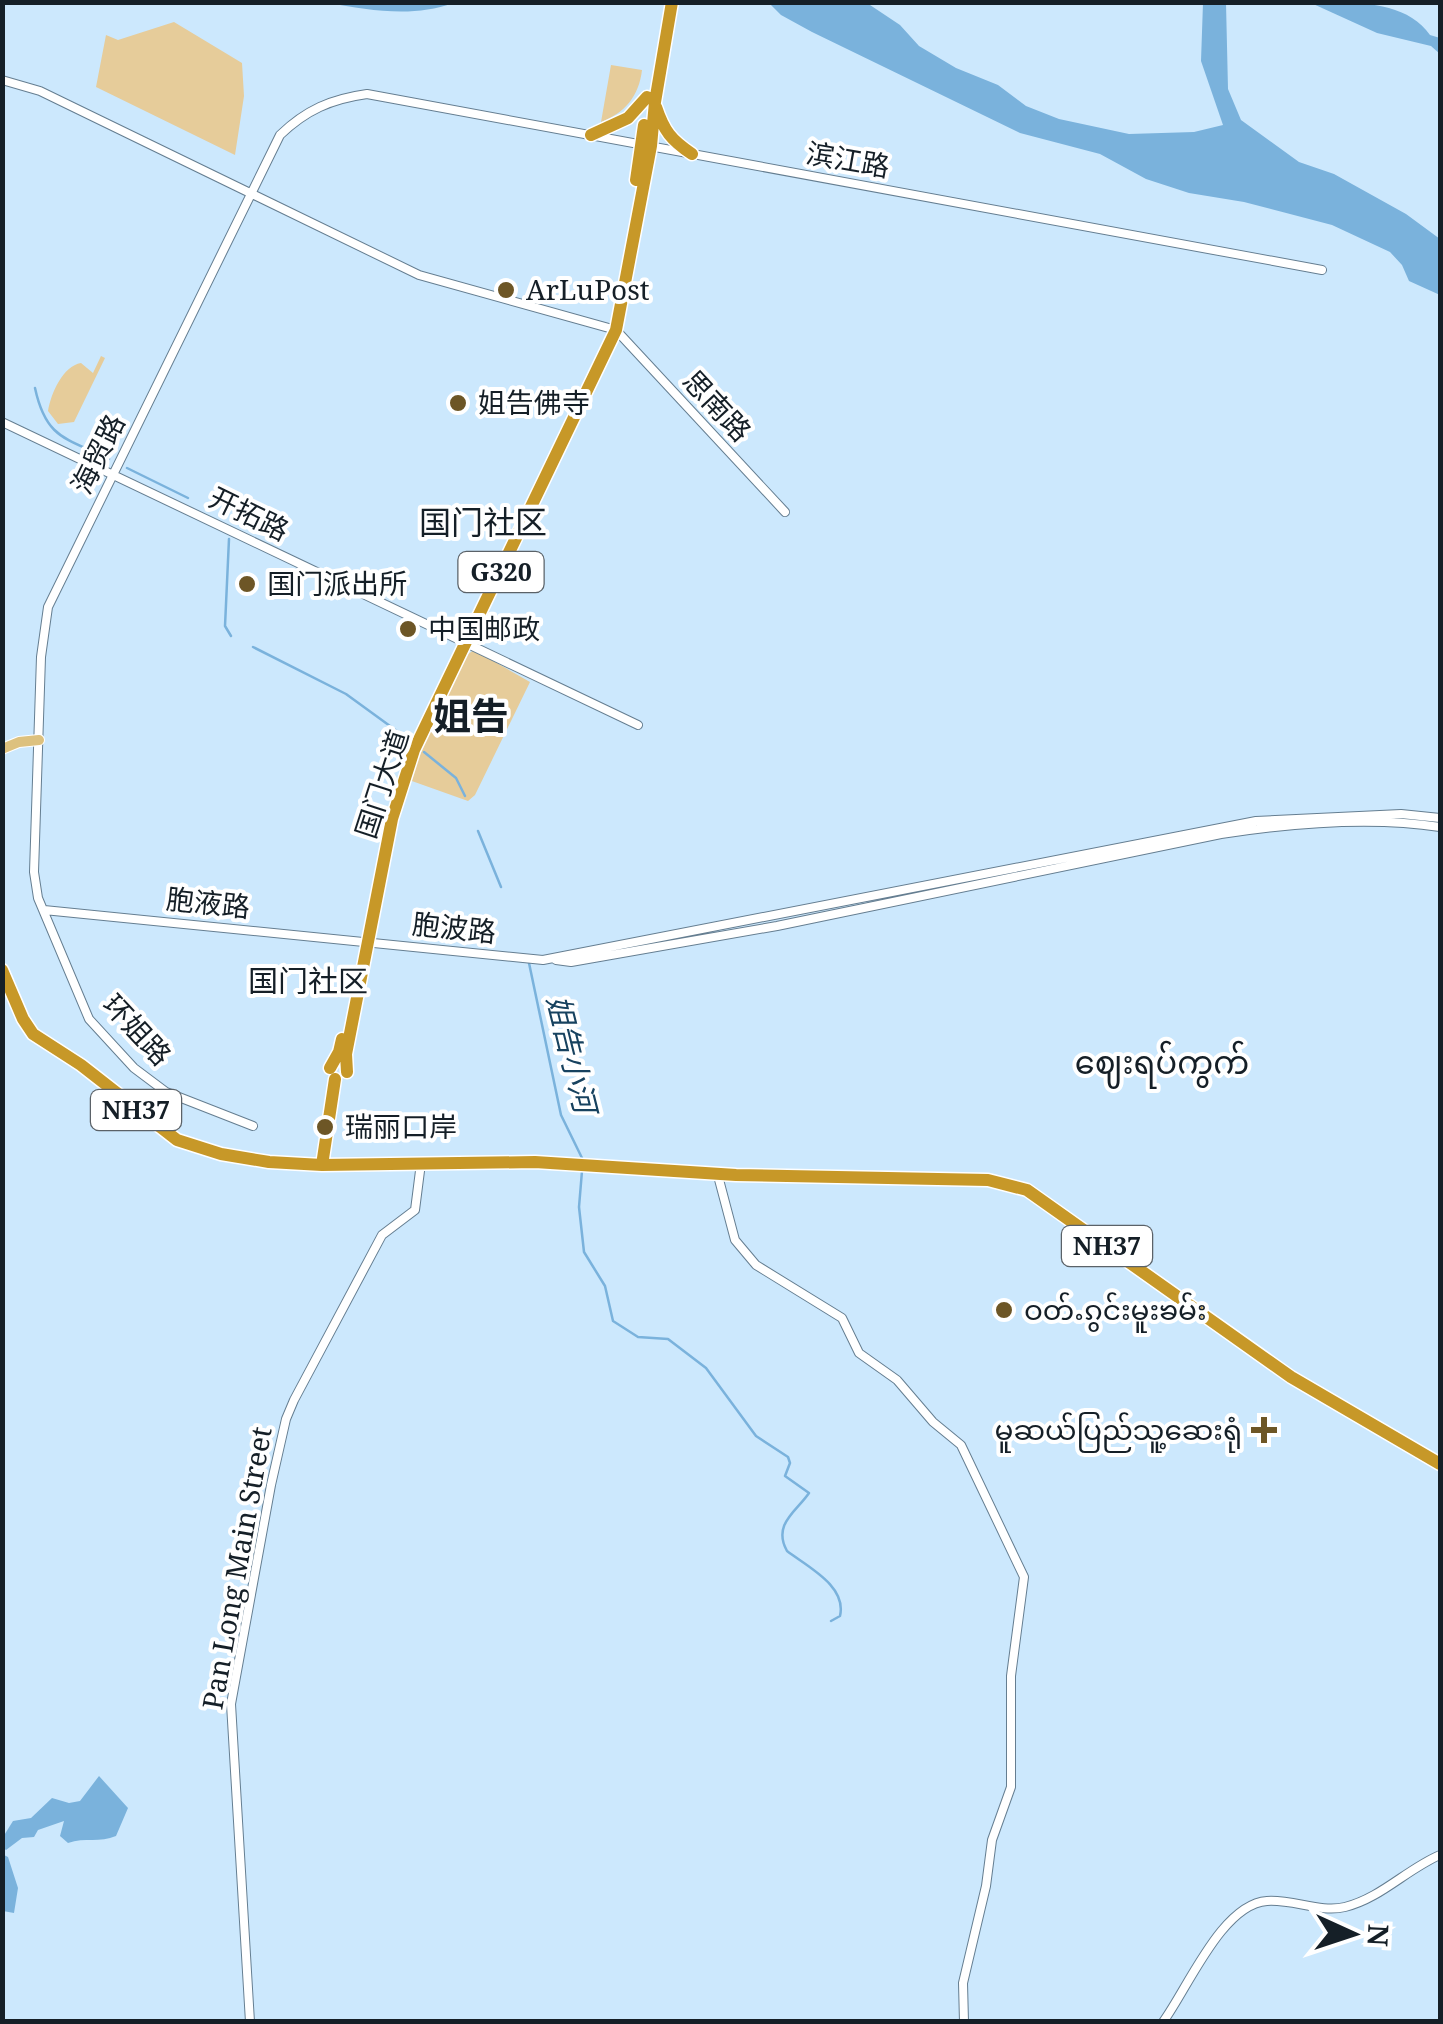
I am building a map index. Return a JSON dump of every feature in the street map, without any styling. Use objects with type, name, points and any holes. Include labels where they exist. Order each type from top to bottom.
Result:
[{"type":"highway","name":"G320","points":[[656,73],[664,2]]},
{"type":"highway","name":"G320","points":[[656,73],[672,2]]},
{"type":"highway","name":"国门大道","points":[[322,1165],[337,1073],[346,1054],[365,942],[403,782],[464,642],[613,329],[656,73]]},
{"type":"highway","points":[[591,135],[628,118],[651,99],[664,130],[692,154]]},
{"type":"highway","name":"NH37","points":[[2,970],[33,1034],[177,1140],[221,1154],[322,1165],[582,1163],[1014,1184],[1061,1212],[1291,1377],[1440,1464]]},
{"type":"highway","name":"NH37","points":[[722,1172],[738,1169],[988,1173],[1016,1178],[1064,1207],[1294,1372],[1440,1456]]},
{"type":"main road","points":[[2,750],[18,742],[38,740]]},
{"type":"street","points":[[2,80],[40,91],[419,276],[613,329]]},
{"type":"street","name":"海贸路","points":[[44,910],[34,872],[44,620],[280,135],[296,119],[339,98],[367,94]]},
{"type":"street","name":"滨江路","points":[[367,94],[1322,270]]},
{"type":"street","name":"思南路","points":[[613,329],[785,512]]},
{"type":"street","name":"开拓路","points":[[2,422],[638,725]]},
{"type":"street","points":[[898,895],[1256,822],[1401,814],[1440,818]]},
{"type":"street","points":[[898,895],[1264,828],[1398,822],[1440,827]]},
{"type":"street","name":"胞波路","points":[[365,942],[551,959],[898,895]]},
{"type":"street","name":"胞液路","points":[[44,910],[365,942]]},
{"type":"street","name":"环姐路","points":[[44,910],[89,1019],[134,1068],[166,1092],[252,1126]]},
{"type":"street","name":"Pan Long Main Street","points":[[250,2022],[231,1704],[271,1485],[289,1409],[382,1235],[415,1210],[420,1162]]},
{"type":"street","points":[[722,1172],[735,1240],[756,1265],[842,1318],[860,1352],[897,1380],[933,1422],[961,1444],[1024,1580],[1011,1676],[1011,1787],[992,1840],[986,1886],[962,1982],[964,2022]]},
{"type":"street","points":[[1164,2022],[1229,1922],[1248,1907],[1266,1901],[1340,1908],[1376,1894],[1440,1855]]},
{"type":"shaded area","points":[[174,22],[242,63],[244,96],[235,155],[96,87],[106,35],[118,40]]},
{"type":"shaded area","points":[[611,65],[642,70],[638,88],[629,102],[601,122]]},
{"type":"shaded area","points":[[101,356],[105,358],[74,422],[58,424],[48,411],[59,381],[81,363],[93,373]]},
{"type":"shaded area","points":[[474,650],[530,682],[475,795],[468,801],[409,780],[462,658]]},
{"type":"water","points":[[453,2],[438,8],[407,11],[328,3]]},
{"type":"water","points":[[769,3],[867,3],[900,25],[919,46],[956,68],[998,85],[1026,106],[1059,119],[1129,134],[1194,132],[1223,125],[1201,61],[1203,3],[1226,3],[1228,89],[1241,120],[1299,162],[1334,174],[1406,214],[1440,239],[1440,295],[1409,281],[1390,252],[1332,225],[1244,202],[1189,193],[1146,179],[1100,154],[1020,133],[812,32],[781,15]]},
{"type":"water","points":[[1311,3],[1360,3],[1393,9],[1440,38],[1440,54],[1431,46],[1377,33]]},
{"type":"water","points":[[99,1776],[128,1808],[116,1836],[68,1843],[60,1836],[64,1821],[38,1830],[34,1837],[22,1838],[6,1850],[3,1848],[3,1837],[13,1821],[31,1818],[52,1798],[69,1803],[80,1801]]},
{"type":"water","points":[[2,1854],[8,1857],[18,1888],[14,1913],[3,1911]]},
{"type":"waterway","name":"姐告小河","points":[[35,388],[45,418],[60,435],[109,459]]},
{"type":"waterway","name":"姐告小河","points":[[127,468],[188,498]]},
{"type":"waterway","name":"姐告小河","points":[[229,539],[225,626],[231,636]]},
{"type":"waterway","name":"姐告小河","points":[[253,647],[346,694],[401,734]]},
{"type":"waterway","name":"姐告小河","points":[[424,752],[456,778],[465,796]]},
{"type":"waterway","name":"姐告小河","points":[[478,831],[501,887]]},
{"type":"waterway","name":"姐告小河","points":[[529,963],[561,1115],[582,1158]]},
{"type":"waterway","points":[[582,1171],[579,1207],[584,1252],[605,1286],[613,1321],[638,1337],[668,1339],[706,1368],[756,1436],[788,1457],[785,1476],[809,1493],[784,1526],[783,1541],[787,1551],[824,1578],[838,1595],[840,1616],[831,1621]]},
{"type":"place","name":"ArLuPost","points":[[506,290]]},
{"type":"place","name":"姐告佛寺","points":[[458,403]]},
{"type":"place","name":"国门派出所","points":[[247,584]]},
{"type":"place","name":"中国邮政","points":[[408,629]]},
{"type":"place","name":"瑞丽口岸","points":[[325,1127]]},
{"type":"place","name":"ဝတ်ႉၵွင်းမူးၶမ်း","points":[[1004,1310]]},
{"type":"place","name":"မူဆယ်ပြည်သူ့ဆေးရုံ","points":[[1264,1430]]},
{"type":"district","name":"国门社区","points":[[483,523]]},
{"type":"district","name":"姐告","points":[[471,717]]},
{"type":"district","name":"国门社区","points":[[308,982]]},
{"type":"district","name":"ဈေးရပ်ကွက်","points":[[1162,1063]]}]
